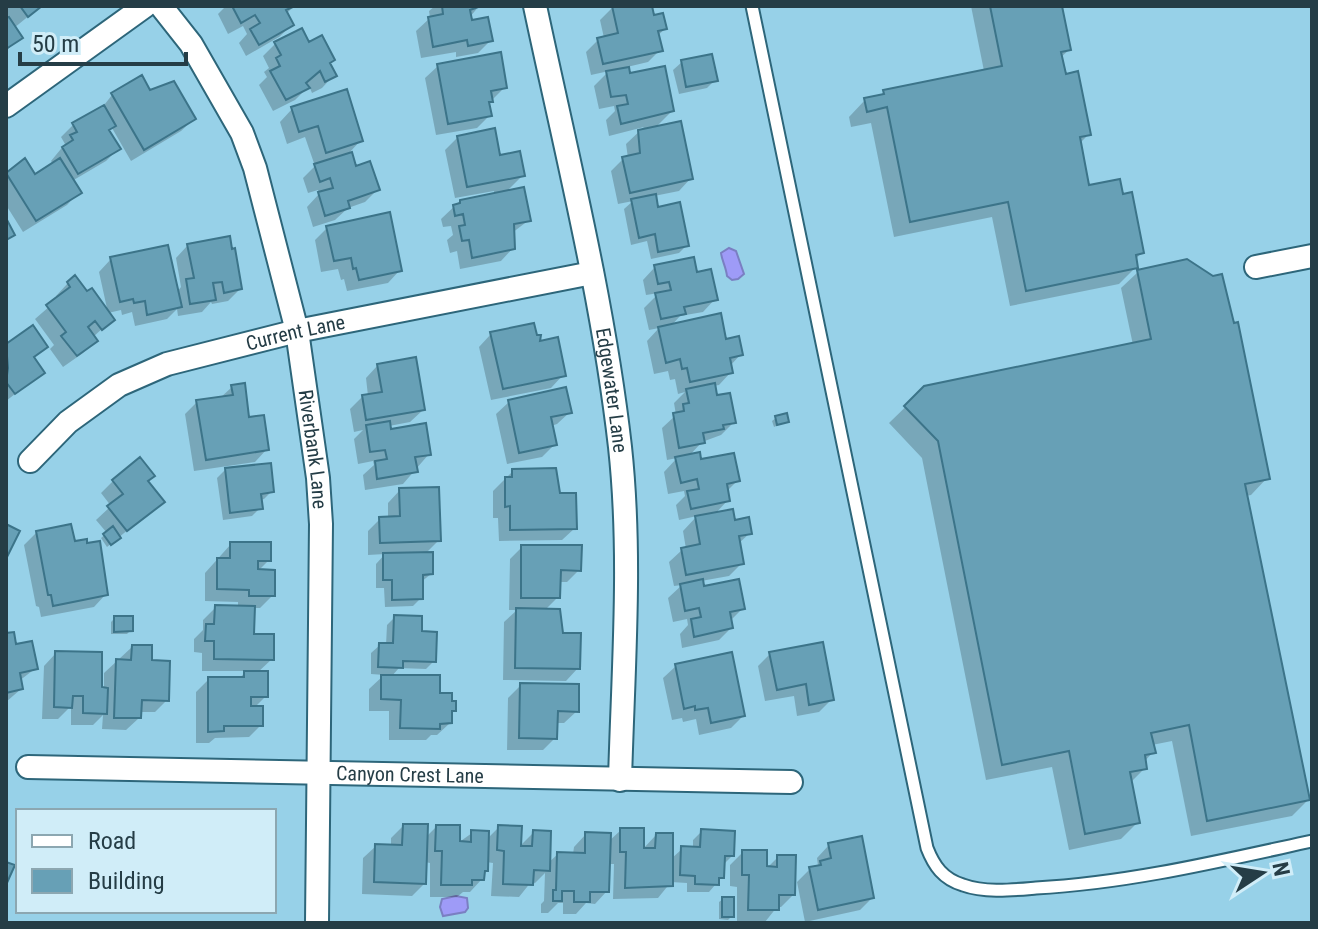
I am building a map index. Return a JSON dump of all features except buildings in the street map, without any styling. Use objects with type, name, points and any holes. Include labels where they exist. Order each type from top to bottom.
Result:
[{"type":"street","points":[[6,106],[145,6]]},
{"type":"street","name":"Riverbank Lane","points":[[161,6],[191,44],[242,133],[255,168],[297,331],[318,478],[321,524],[317,923]]},
{"type":"street","name":"Edgewater Lane","points":[[535,6],[592,273],[620,446],[626,533],[620,780]]},
{"type":"street","points":[[1256,267],[1312,256]]},
{"type":"street","name":"Current Lane","points":[[30,461],[68,422],[119,385],[167,364],[297,331],[592,273]]},
{"type":"street","name":"Canyon Crest Lane","points":[[28,767],[791,782]]},
{"type":"lane","points":[[752,6],[927,848],[934,866],[959,884],[985,889],[1085,885],[1160,874],[1312,841]]},
{"type":"shaded area","points":[[729,248],[736,251],[744,274],[738,279],[732,280],[727,276],[721,253]]},
{"type":"shaded area","points":[[456,896],[467,898],[468,908],[465,912],[443,916],[440,907],[442,899]]}]
